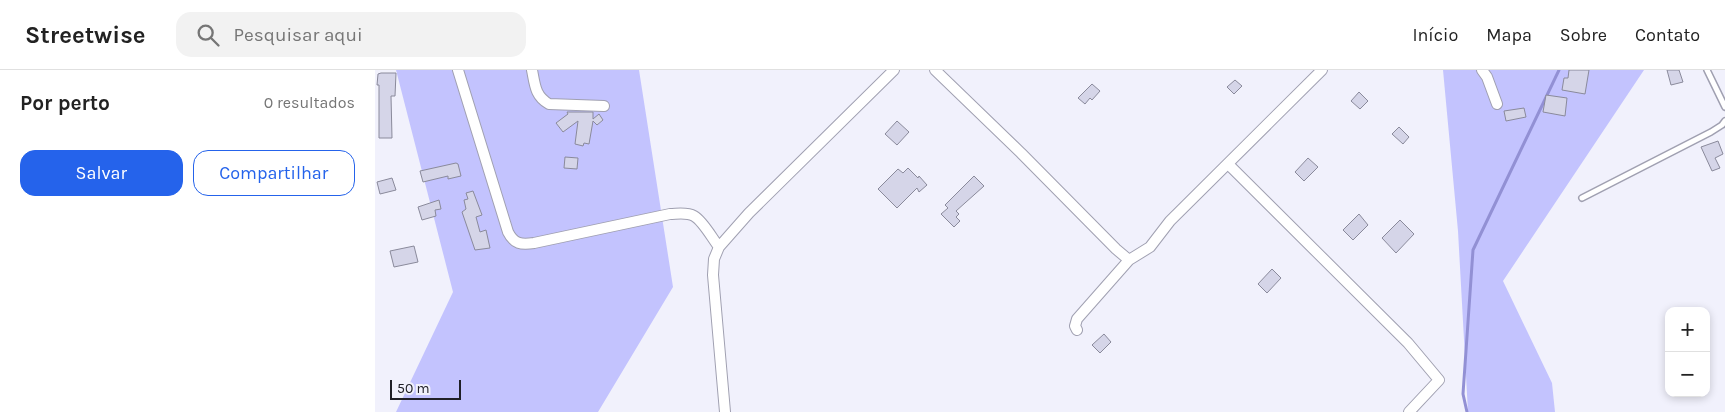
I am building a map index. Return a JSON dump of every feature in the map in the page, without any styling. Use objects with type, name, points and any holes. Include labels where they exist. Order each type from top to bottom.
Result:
[{"type":"street","points":[[458,70],[508,232],[516,243],[522,245],[534,243],[670,214],[684,214],[694,216],[706,228],[719,247]]},
{"type":"street","points":[[532,70],[537,93],[542,100],[549,104],[604,106]]},
{"type":"street","points":[[725,412],[713,275],[714,259],[719,247],[749,213],[894,70]]},
{"type":"street","points":[[935,70],[1129,260]]},
{"type":"street","points":[[1077,330],[1075,326],[1077,320],[1129,260],[1150,247],[1170,221],[1322,70]]},
{"type":"street","points":[[1482,70],[1487,77],[1497,104]]},
{"type":"street","points":[[1228,164],[1408,343],[1439,380],[1409,412]]},
{"type":"lane","points":[[1707,70],[1725,107]]},
{"type":"lane","points":[[1582,198],[1711,132],[1725,121]]},
{"type":"shaded area","points":[[396,70],[639,70],[673,287],[598,412],[396,412],[453,292]]},
{"type":"shaded area","points":[[1443,70],[1644,70],[1503,281],[1552,383],[1555,412],[1468,412],[1458,231]]},
{"type":"building","points":[[1569,70],[1589,70],[1585,94],[1562,90],[1564,78],[1568,78]]},
{"type":"building","points":[[1667,70],[1679,70],[1683,82],[1671,85]]},
{"type":"building","points":[[396,73],[395,96],[391,96],[392,138],[379,138],[379,85],[377,85],[378,74]]},
{"type":"building","points":[[1235,80],[1242,86],[1234,94],[1227,87]]},
{"type":"building","points":[[1092,84],[1100,91],[1092,100],[1090,98],[1085,104],[1078,98]]},
{"type":"building","points":[[1359,92],[1368,101],[1360,109],[1351,101]]},
{"type":"building","points":[[1546,95],[1567,98],[1565,116],[1543,112]]},
{"type":"building","points":[[1524,108],[1526,117],[1506,121],[1504,111]]},
{"type":"building","points":[[567,112],[593,112],[593,119],[599,114],[603,120],[597,125],[593,121],[589,144],[584,143],[583,146],[575,144],[578,121],[563,132],[556,123],[568,114]]},
{"type":"building","points":[[897,121],[909,132],[897,145],[885,134]]},
{"type":"building","points":[[1399,127],[1409,137],[1403,144],[1392,134]]},
{"type":"building","points":[[1718,141],[1723,154],[1715,158],[1720,168],[1712,171],[1701,147]]},
{"type":"building","points":[[565,157],[578,158],[577,169],[564,168]]},
{"type":"building","points":[[1308,158],[1318,167],[1304,181],[1295,172]]},
{"type":"building","points":[[458,164],[461,176],[448,179],[448,176],[423,182],[420,171]]},
{"type":"building","points":[[908,168],[927,185],[919,192],[917,188],[897,208],[878,189],[898,169],[903,173]]},
{"type":"building","points":[[974,176],[984,186],[956,211],[959,214],[956,217],[960,221],[954,227],[941,214],[948,208],[945,205]]},
{"type":"building","points":[[392,178],[396,190],[380,194],[377,182]]},
{"type":"building","points":[[473,191],[482,215],[476,217],[480,232],[486,230],[490,248],[475,250],[462,212],[466,209],[464,200],[468,199],[466,193]]},
{"type":"building","points":[[439,200],[441,209],[435,210],[436,216],[422,220],[418,207]]},
{"type":"building","points":[[1359,214],[1368,225],[1353,240],[1343,230]]},
{"type":"building","points":[[1400,220],[1414,234],[1396,253],[1382,238]]},
{"type":"building","points":[[414,246],[418,262],[394,267],[390,251]]},
{"type":"building","points":[[1272,269],[1281,278],[1267,293],[1258,284]]},
{"type":"building","points":[[1104,334],[1111,342],[1100,353],[1092,345]]},
{"type":"waterway","points":[[1467,412],[1463,394],[1473,250],[1559,70]]}]
